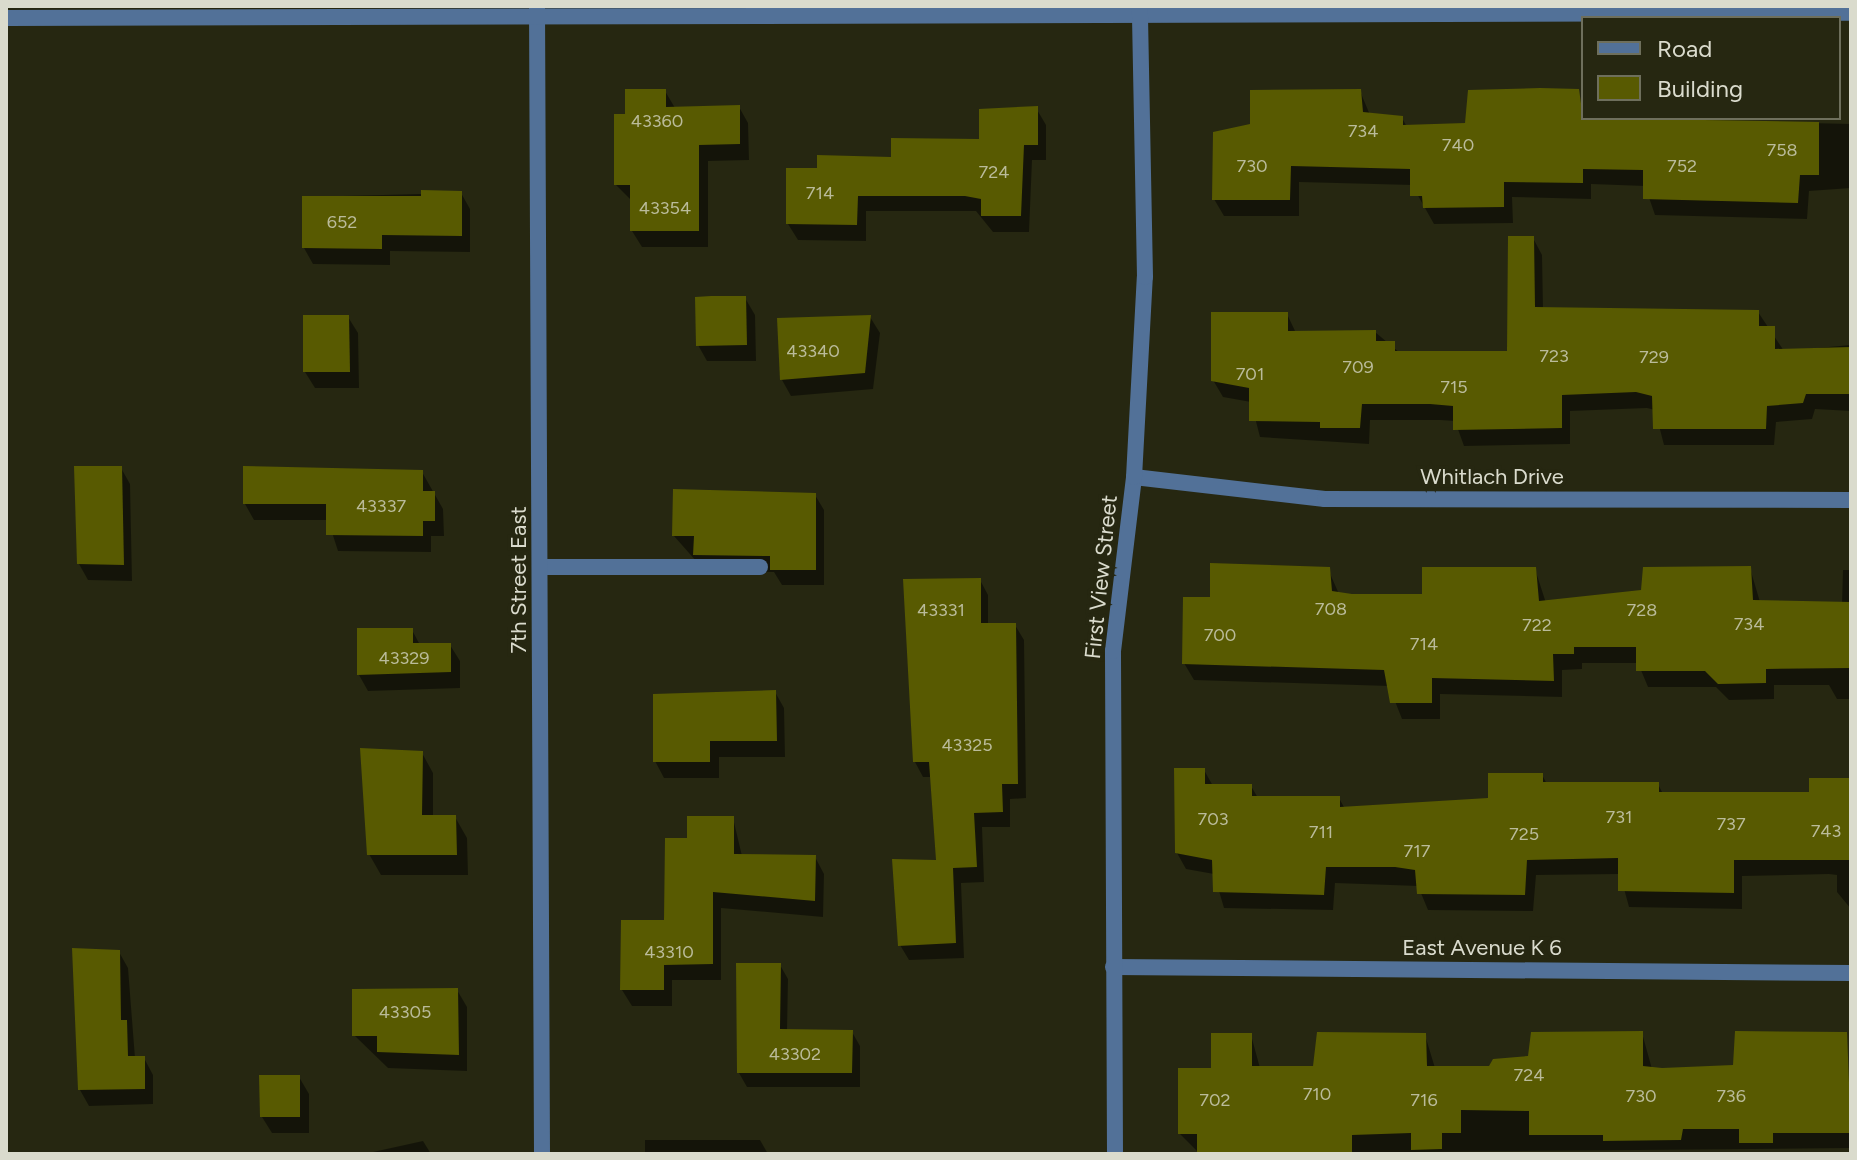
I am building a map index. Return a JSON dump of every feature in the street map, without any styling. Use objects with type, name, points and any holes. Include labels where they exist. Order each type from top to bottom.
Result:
[{"type":"street","points":[[6,18],[1140,8],[1849,11]]},
{"type":"street","name":"First View Street","points":[[1115,1154],[1113,651],[1134,477],[1145,277],[1140,8]]},
{"type":"street","name":"7th Street East","points":[[537,12],[542,1154]]},
{"type":"street","name":"Whitlach Drive","points":[[1134,477],[1325,499],[1851,500]]},
{"type":"street","points":[[541,567],[760,567]]},
{"type":"street","name":"East Avenue K 6","points":[[1113,967],[1851,973]]},
{"type":"building","points":[[625,89],[666,89],[666,107],[740,105],[740,144],[699,145],[699,231],[630,231],[630,185],[614,185],[614,114],[625,114]]},
{"type":"building","points":[[1361,89],[1363,112],[1403,116],[1403,125],[1465,123],[1468,90],[1579,89],[1581,120],[1819,122],[1819,175],[1800,175],[1798,203],[1643,199],[1643,170],[1583,169],[1583,183],[1504,182],[1504,207],[1423,208],[1422,196],[1410,196],[1410,169],[1291,166],[1290,200],[1212,200],[1213,132],[1250,124],[1250,90]]},
{"type":"building","points":[[1038,106],[1038,145],[1024,145],[1021,216],[981,216],[981,199],[965,196],[858,196],[857,225],[786,224],[786,168],[817,168],[817,155],[891,157],[891,138],[979,139],[979,109]]},
{"type":"building","points":[[421,190],[462,191],[462,236],[382,235],[382,249],[302,248],[302,196],[421,196]]},
{"type":"building","points":[[1508,236],[1534,236],[1535,307],[1759,310],[1759,326],[1775,326],[1775,349],[1851,347],[1851,394],[1806,394],[1803,403],[1767,406],[1766,429],[1653,429],[1652,396],[1636,392],[1562,395],[1562,428],[1453,430],[1453,406],[1362,404],[1360,428],[1320,428],[1320,422],[1249,421],[1249,388],[1211,381],[1211,312],[1288,312],[1288,331],[1376,330],[1376,341],[1395,341],[1395,351],[1507,351]]},
{"type":"building","points":[[746,296],[747,345],[696,346],[695,297]]},
{"type":"building","points":[[303,315],[349,315],[350,372],[303,372]]},
{"type":"building","points":[[871,315],[865,373],[780,380],[777,318]]},
{"type":"building","points":[[74,466],[122,466],[124,565],[77,564]]},
{"type":"building","points":[[243,466],[423,470],[423,491],[435,491],[435,521],[423,521],[423,536],[326,535],[326,504],[243,504]]},
{"type":"building","points":[[673,489],[816,493],[816,570],[770,570],[770,556],[693,555],[694,536],[672,536]]},
{"type":"building","points":[[1210,563],[1330,567],[1332,591],[1352,594],[1422,594],[1422,567],[1536,567],[1539,601],[1641,590],[1643,567],[1751,566],[1753,600],[1851,602],[1851,668],[1766,669],[1766,683],[1718,684],[1705,671],[1636,671],[1636,647],[1574,647],[1574,654],[1553,654],[1554,681],[1432,678],[1432,703],[1390,703],[1384,670],[1182,664],[1183,597],[1210,597]]},
{"type":"building","points":[[981,578],[981,623],[1016,623],[1018,784],[1002,784],[1003,812],[974,813],[977,867],[953,868],[956,943],[898,946],[892,859],[936,860],[929,762],[913,762],[903,579]]},
{"type":"building","points":[[357,628],[413,628],[413,643],[451,643],[451,672],[357,675]]},
{"type":"building","points":[[776,690],[777,741],[710,741],[710,762],[653,762],[653,694]]},
{"type":"building","points":[[360,748],[423,751],[422,815],[456,815],[457,855],[367,855]]},
{"type":"building","points":[[1174,768],[1205,768],[1205,784],[1252,784],[1252,796],[1340,796],[1340,807],[1488,798],[1488,773],[1543,773],[1543,782],[1659,782],[1659,792],[1809,792],[1809,778],[1851,778],[1851,860],[1734,860],[1734,893],[1618,891],[1618,858],[1527,860],[1525,895],[1417,894],[1415,870],[1395,867],[1326,867],[1324,895],[1213,892],[1212,860],[1175,853]]},
{"type":"building","points":[[687,816],[734,816],[734,854],[816,855],[815,901],[713,892],[713,964],[664,965],[664,990],[620,990],[621,920],[664,920],[665,838],[687,838]]},
{"type":"building","points":[[72,948],[120,950],[121,1020],[127,1020],[128,1056],[145,1056],[145,1089],[78,1090]]},
{"type":"building","points":[[736,963],[781,963],[780,1029],[853,1030],[852,1073],[737,1073]]},
{"type":"building","points":[[458,988],[459,1055],[377,1052],[377,1036],[352,1036],[352,989]]},
{"type":"building","points":[[1643,1031],[1643,1066],[1662,1068],[1733,1065],[1735,1031],[1847,1032],[1851,1133],[1773,1133],[1773,1143],[1739,1143],[1739,1129],[1683,1129],[1681,1140],[1603,1141],[1603,1135],[1529,1135],[1529,1111],[1461,1110],[1461,1133],[1442,1133],[1442,1149],[1411,1150],[1411,1133],[1352,1135],[1352,1153],[1197,1152],[1197,1134],[1178,1134],[1178,1068],[1211,1068],[1211,1033],[1252,1033],[1252,1066],[1313,1066],[1317,1032],[1426,1033],[1427,1066],[1489,1066],[1493,1059],[1528,1056],[1531,1032]]},
{"type":"building","points":[[259,1075],[300,1075],[300,1117],[260,1117]]}]
